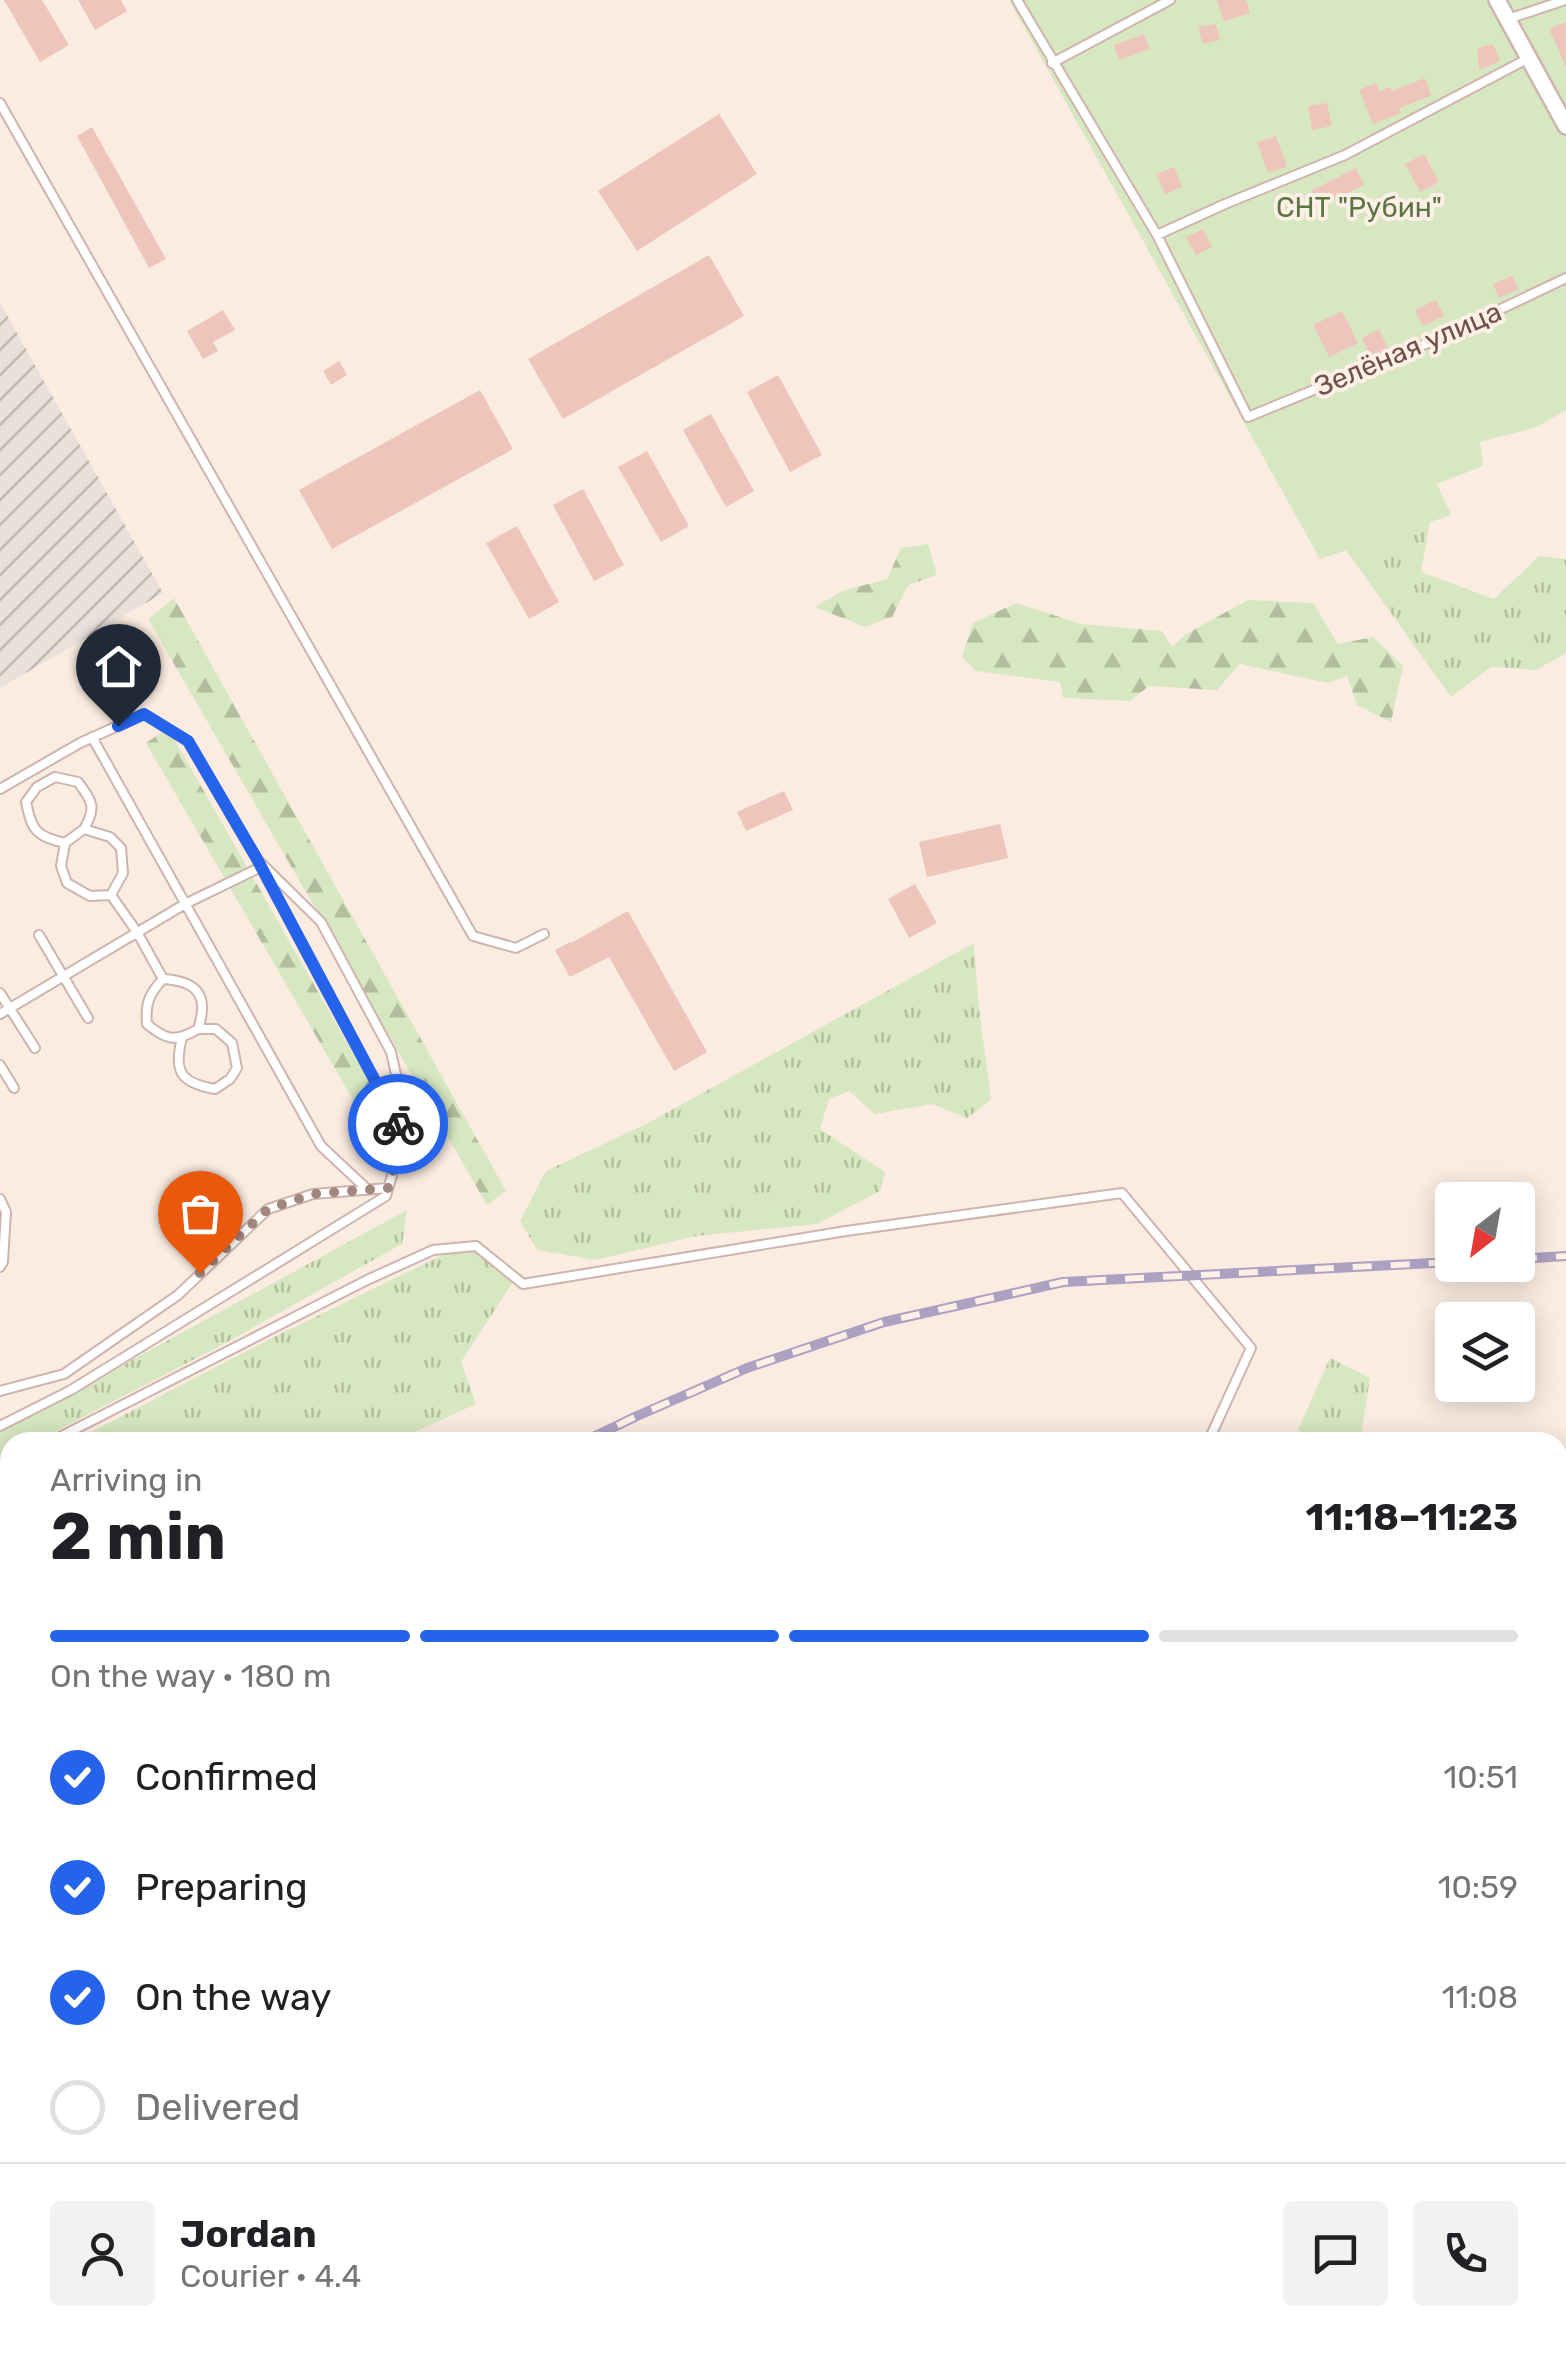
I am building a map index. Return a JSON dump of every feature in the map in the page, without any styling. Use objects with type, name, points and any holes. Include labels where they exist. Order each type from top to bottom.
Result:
[{"type":"street","points":[[1497,0],[1566,126]]},
{"type":"lane","points":[[1017,0],[1157,235],[1345,155],[1529,58]]},
{"type":"lane","points":[[1052,62],[1170,0]]},
{"type":"lane","points":[[1508,20],[1565,0]]},
{"type":"lane","points":[[0,102],[473,936],[516,948],[544,934]]},
{"type":"lane","name":"Зелёная улица","points":[[1157,235],[1248,417],[1440,338],[1566,278]]},
{"type":"lane","points":[[0,789],[92,737],[144,714],[188,741],[259,863],[404,1135]]},
{"type":"lane","points":[[92,737],[320,1146],[368,1190]]},
{"type":"lane","points":[[65,843],[44,838],[30,825],[26,802],[37,787],[55,777],[78,782],[92,801],[92,816],[84,829],[65,843],[60,866],[67,883],[90,896],[112,896]]},
{"type":"lane","points":[[84,829],[110,837],[121,848],[123,874],[112,896]]},
{"type":"lane","points":[[0,1014],[259,863]]},
{"type":"lane","points":[[0,1426],[71,1390],[386,1196],[407,1124],[390,1052],[321,922],[259,863]]},
{"type":"lane","points":[[112,896],[138,932],[163,980]]},
{"type":"lane","points":[[38,935],[88,1018]]},
{"type":"lane","points":[[182,1038],[177,1056],[182,1074],[194,1085],[215,1089],[230,1080],[236,1068],[232,1044],[216,1030],[198,1029],[182,1038],[162,1037],[147,1024],[145,1006],[163,980],[184,980],[200,995],[204,1011],[198,1029]]},
{"type":"lane","points":[[0,993],[36,1048]]},
{"type":"lane","points":[[0,1065],[14,1088]]},
{"type":"lane","points":[[0,1391],[64,1374],[178,1294],[268,1209],[313,1194],[388,1188]]},
{"type":"lane","points":[[70,1432],[433,1250],[476,1246],[524,1284],[846,1231],[1122,1193],[1251,1348],[1213,1432]]},
{"type":"lane","points":[[0,1199],[6,1212],[0,1267]]},
{"type":"shaded area","points":[[0,303],[163,593],[0,688]]},
{"type":"green space","name":"СНТ \"Рубин\"","points":[[1009,0],[1566,0],[1566,410],[1537,427],[1480,442],[1483,466],[1437,484],[1451,515],[1320,559]]},
{"type":"green space","points":[[1430,521],[1421,572],[1494,599],[1539,556],[1566,559],[1566,653],[1536,670],[1491,667],[1451,697],[1346,550]]},
{"type":"green space","points":[[928,544],[937,575],[908,585],[892,617],[865,627],[815,607],[842,591],[887,579],[901,548]]},
{"type":"green space","points":[[174,598],[506,1191],[487,1205],[148,619]]},
{"type":"green space","points":[[1248,600],[1313,603],[1338,644],[1373,637],[1403,666],[1391,722],[1357,705],[1347,676],[1328,683],[1240,664],[1217,690],[1149,686],[1130,701],[1063,698],[1060,682],[976,671],[962,657],[973,623],[1016,603],[1081,624],[1162,631],[1172,647],[1186,634]]},
{"type":"green space","points":[[168,728],[399,1134],[381,1148],[146,743]]},
{"type":"green space","points":[[974,943],[991,1100],[967,1118],[932,1104],[875,1114],[849,1091],[829,1099],[820,1129],[885,1172],[880,1191],[817,1224],[696,1236],[596,1260],[537,1250],[520,1221],[546,1171],[648,1123]]},
{"type":"green space","points":[[407,1210],[402,1244],[222,1345],[54,1432],[0,1432]]},
{"type":"green space","points":[[457,1248],[499,1259],[513,1282],[461,1362],[476,1404],[415,1432],[91,1432]]},
{"type":"green space","points":[[1330,1358],[1370,1378],[1362,1432],[1298,1430]]},
{"type":"building","points":[[4,0],[42,0],[69,45],[40,62]]},
{"type":"building","points":[[78,0],[121,0],[127,11],[95,30]]},
{"type":"building","points":[[1217,0],[1246,0],[1250,13],[1224,21]]},
{"type":"building","points":[[1566,22],[1566,67],[1549,29]]},
{"type":"building","points":[[1216,24],[1220,40],[1202,44],[1199,27]]},
{"type":"building","points":[[1144,34],[1150,49],[1119,60],[1114,45]]},
{"type":"building","points":[[1493,44],[1500,61],[1479,70],[1477,48]]},
{"type":"building","points":[[1425,78],[1431,96],[1399,108],[1401,113],[1373,124],[1359,90],[1376,83],[1380,91],[1390,87],[1392,91]]},
{"type":"building","points":[[1327,103],[1332,126],[1312,130],[1308,106]]},
{"type":"building","points":[[719,114],[757,174],[637,251],[598,191]]},
{"type":"building","points":[[92,127],[166,259],[149,268],[77,136]]},
{"type":"building","points":[[1276,136],[1287,167],[1268,173],[1257,142]]},
{"type":"building","points":[[1424,154],[1439,182],[1420,192],[1405,164]]},
{"type":"building","points":[[1174,167],[1182,187],[1165,194],[1156,174]]},
{"type":"building","points":[[1356,168],[1364,185],[1319,207],[1311,191]]},
{"type":"building","points":[[1203,229],[1212,247],[1196,255],[1186,237]]},
{"type":"building","points":[[709,255],[744,316],[563,419],[528,359]]},
{"type":"building","points":[[1512,276],[1519,289],[1499,298],[1493,284]]},
{"type":"building","points":[[1436,300],[1444,316],[1423,326],[1415,310]]},
{"type":"building","points":[[223,310],[235,330],[213,342],[218,351],[203,359],[187,331]]},
{"type":"building","points":[[1342,311],[1358,343],[1329,357],[1313,325]]},
{"type":"building","points":[[1379,329],[1389,351],[1371,358],[1362,338]]},
{"type":"building","points":[[339,361],[347,375],[331,385],[323,371]]},
{"type":"building","points":[[778,375],[822,455],[790,472],[747,392]]},
{"type":"building","points":[[480,390],[513,449],[332,549],[299,490]]},
{"type":"building","points":[[711,414],[754,491],[726,507],[683,430]]},
{"type":"building","points":[[647,451],[689,526],[661,542],[618,467]]},
{"type":"building","points":[[583,489],[624,565],[594,581],[553,505]]},
{"type":"building","points":[[517,526],[559,602],[529,619],[486,543]]},
{"type":"building","points":[[784,791],[793,810],[746,831],[737,812]]},
{"type":"building","points":[[1000,824],[1008,858],[927,877],[919,842]]},
{"type":"building","points":[[915,884],[937,923],[909,938],[888,899]]},
{"type":"building","points":[[628,911],[707,1052],[674,1071],[609,957],[570,977],[555,950]]},
{"type":"railway","points":[[1535,1258],[1566,1256]]},
{"type":"railway","points":[[604,1432],[747,1368],[884,1322],[1063,1282],[1435,1263]]},
{"type":"way so far","points":[[200,1273],[268,1209],[313,1194],[388,1188],[404,1135],[398,1124]]},
{"type":"route","points":[[118,726],[144,714],[188,741],[257,859],[398,1124]]}]
